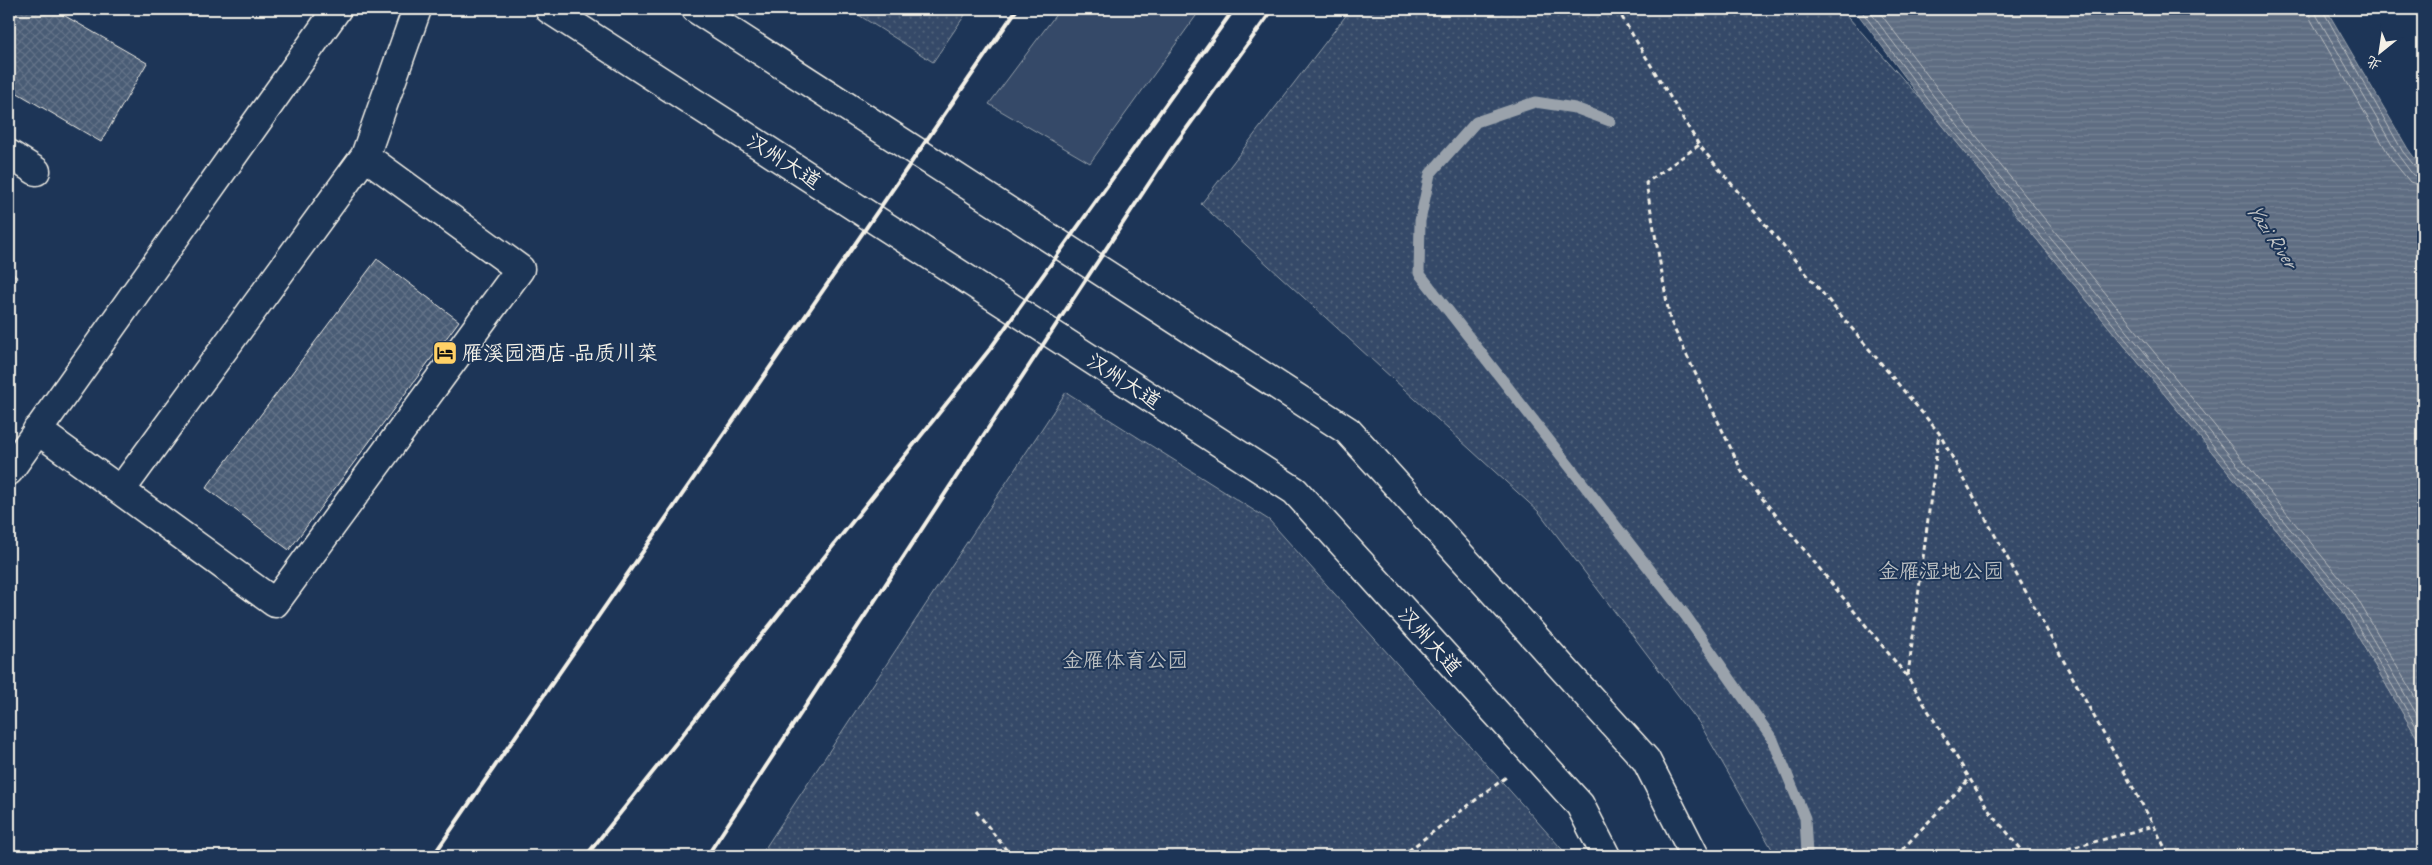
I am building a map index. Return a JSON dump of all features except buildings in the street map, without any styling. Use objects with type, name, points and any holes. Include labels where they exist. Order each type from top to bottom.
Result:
[{"type":"main road","points":[[9,471],[337,9]]},
{"type":"main road","points":[[121,490],[365,156],[417,9]]},
{"type":"main road","name":"汉州大道","points":[[550,9],[1295,491],[1580,806],[1606,856]]},
{"type":"main road","points":[[696,9],[1348,431],[1646,760],[1695,856]]},
{"type":"main road","points":[[9,154],[36,171]]},
{"type":"main road","points":[[38,430],[275,603],[520,269],[365,156]]},
{"type":"path","points":[[1617,9],[1699,145],[1939,433],[2169,856]]},
{"type":"path","points":[[1699,145],[1646,183],[1670,320],[1744,476],[1908,676],[1990,812],[2027,856]]},
{"type":"path","points":[[1908,676],[1939,433]]},
{"type":"path","points":[[1401,856],[1535,756]]},
{"type":"path","points":[[1896,856],[1970,778]]},
{"type":"path","points":[[976,811],[1011,856]]},
{"type":"path","points":[[2041,856],[2154,826]]},
{"type":"green space","points":[[849,9],[969,9],[933,62]]},
{"type":"green space","points":[[1060,9],[1201,9],[1090,163],[989,104]]},
{"type":"green space","name":"金雁湿地公园","points":[[1351,9],[1841,9],[1926,105],[2343,611],[2423,748],[2423,856],[1776,856],[1700,724],[1539,512],[1201,204]]},
{"type":"green space","name":"金雁体育公园","points":[[1066,392],[1269,520],[1568,856],[760,856]]},
{"type":"water","name":"Yazi River","points":[[1854,9],[2326,9],[2408,149],[2423,170],[2423,748],[2343,611],[1926,105]]},
{"type":"waterway","points":[[1610,121],[1575,108],[1535,102],[1476,122],[1430,174],[1420,221],[1419,273],[1686,616],[1773,740],[1805,818],[1807,854],[1804,856]]},
{"type":"railway","points":[[433,856],[1017,9]]},
{"type":"railway","points":[[586,856],[990,349],[1234,9]]},
{"type":"railway","points":[[707,856],[1169,153],[1273,9]]},
{"type":"place","name":"雁溪园酒店-品质川菜","points":[[445,353]]}]
